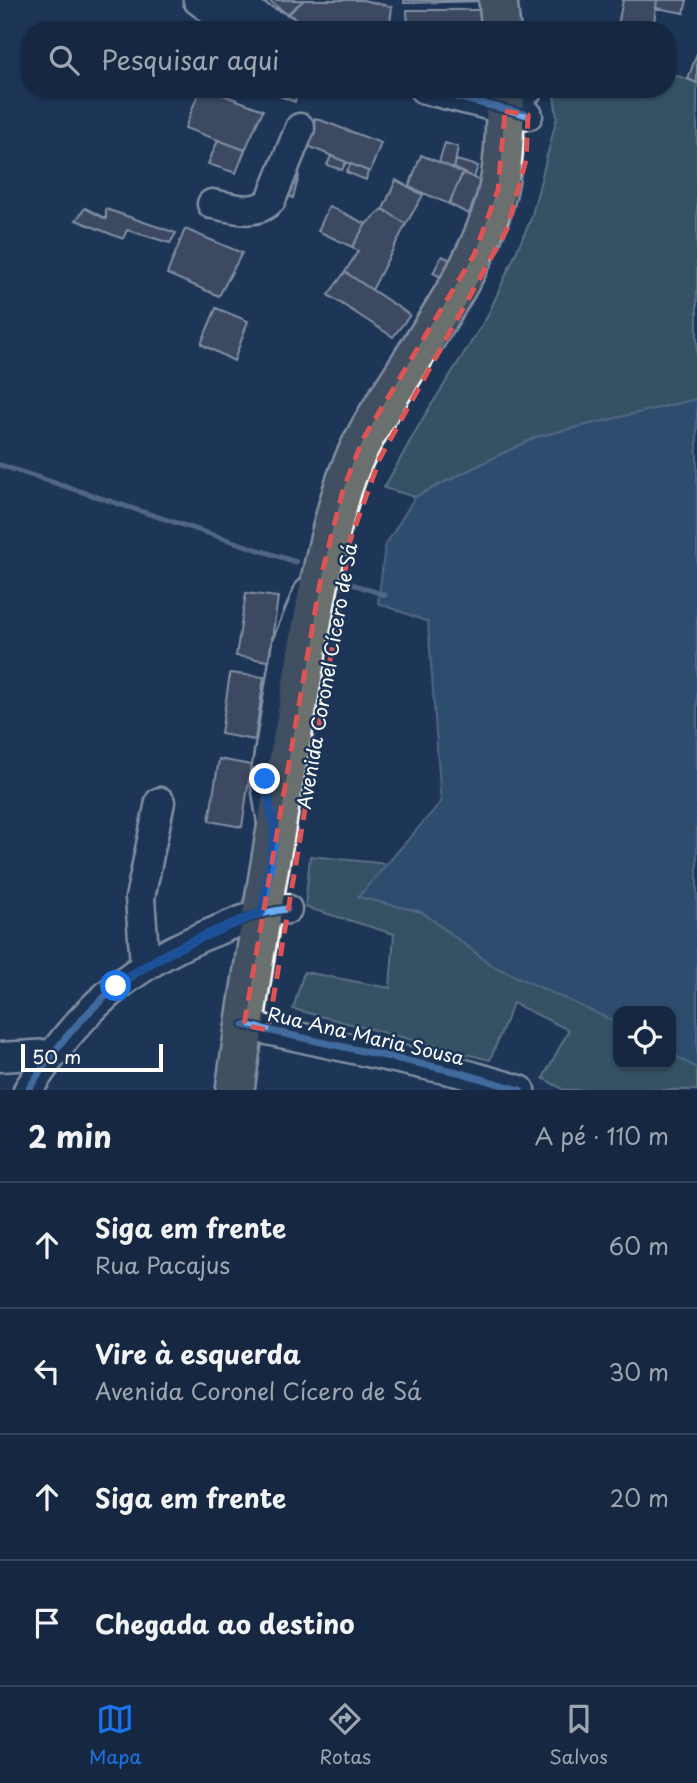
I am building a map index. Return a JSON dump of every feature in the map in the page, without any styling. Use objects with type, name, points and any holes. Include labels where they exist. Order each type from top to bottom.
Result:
[{"type":"main road","points":[[498,0],[500,21]]},
{"type":"main road","points":[[523,0],[524,21]]},
{"type":"main road","name":"Avenida Coronel Cícero de Sá","points":[[274,911],[275,832],[321,577],[352,461],[442,312],[507,229],[519,197],[526,160],[520,98]]},
{"type":"main road","name":"Avenida Coronel Cícero de Sá","points":[[234,1090],[256,1027],[274,911],[350,541],[380,458],[482,261]]},
{"type":"main road","name":"Avenida Coronel Cícero de Sá","points":[[256,1027],[258,1090]]},
{"type":"street","points":[[198,0],[227,21]]},
{"type":"street","points":[[232,0],[266,21]]},
{"type":"street","points":[[212,204],[249,210],[266,205],[271,200],[300,128]]},
{"type":"street","points":[[145,965],[140,898],[160,802]]},
{"type":"street","points":[[28,1090],[51,1054],[87,1013],[116,986],[145,965],[184,943],[274,911]]},
{"type":"street","name":"Rua Ana Maria Sousa","points":[[256,1027],[458,1072],[520,1090]]},
{"type":"street","points":[[0,1057],[51,1054]]},
{"type":"highlighted area","points":[[505,111],[528,115],[526,160],[507,229],[380,458],[350,541],[268,1030],[244,1025],[321,577],[343,490],[363,439],[474,255],[498,190]]},
{"type":"green space","points":[[676,75],[697,83],[697,399],[536,437],[415,497],[384,488],[423,418],[487,317],[531,219],[557,117],[554,98],[676,98]]},
{"type":"green space","points":[[310,856],[389,864],[359,897],[422,912],[493,966],[613,1020],[613,1069],[676,1069],[676,1056],[697,1068],[697,1090],[564,1090],[543,1078],[569,1030],[513,1003],[490,1060],[293,1009],[304,972],[390,988],[394,934],[305,907]]},
{"type":"water","points":[[697,399],[697,1068],[676,1056],[676,1006],[613,1006],[613,1021],[493,966],[422,912],[358,897],[441,802],[428,622],[378,603],[385,546],[415,497],[536,437]]},
{"type":"building","points":[[268,0],[304,0],[287,14]]},
{"type":"building","points":[[304,0],[363,0],[392,7],[390,21],[301,21],[285,17]]},
{"type":"building","points":[[404,0],[485,0],[485,1],[404,3]]},
{"type":"building","points":[[623,0],[657,0],[654,21],[619,21]]},
{"type":"building","points":[[657,0],[687,0],[684,13],[656,8]]},
{"type":"building","points":[[407,10],[483,10],[483,21],[408,21]]},
{"type":"building","points":[[697,53],[697,83],[688,79]]},
{"type":"building","points":[[197,98],[232,98],[263,110],[245,150],[185,128]]},
{"type":"building","points":[[315,118],[381,143],[370,172],[303,144]]},
{"type":"building","points":[[218,140],[245,150],[236,173],[208,164]]},
{"type":"building","points":[[445,143],[458,147],[454,169],[439,162]]},
{"type":"building","points":[[421,155],[463,172],[449,204],[409,187]]},
{"type":"building","points":[[331,156],[346,162],[342,170],[327,165]]},
{"type":"building","points":[[456,160],[478,166],[474,178],[454,169]]},
{"type":"building","points":[[351,164],[368,171],[366,180],[346,172]]},
{"type":"building","points":[[463,172],[481,182],[469,214],[449,204]]},
{"type":"building","points":[[288,174],[299,176],[293,198],[281,192]]},
{"type":"building","points":[[396,180],[423,195],[406,224],[383,209]]},
{"type":"building","points":[[329,206],[366,224],[352,247],[318,231]]},
{"type":"building","points":[[85,208],[106,219],[106,209],[176,233],[170,243],[127,230],[123,239],[76,220]]},
{"type":"building","points":[[383,209],[406,224],[372,290],[345,272],[358,251],[352,247],[366,224]]},
{"type":"building","points":[[185,229],[242,253],[219,296],[167,274]]},
{"type":"building","points":[[442,256],[451,260],[443,278],[433,273]]},
{"type":"building","points":[[345,272],[410,315],[393,337],[328,295]]},
{"type":"building","points":[[216,308],[248,321],[234,361],[201,344]]},
{"type":"building","points":[[246,593],[278,597],[269,661],[236,656]]},
{"type":"building","points":[[230,673],[264,677],[255,740],[221,734]]},
{"type":"building","points":[[219,759],[251,765],[242,827],[209,821]]},
{"type":"waterway","points":[[0,465],[296,562]]},
{"type":"waterway","points":[[352,584],[385,595]]},
{"type":"cycle path","points":[[460,98],[528,115]]},
{"type":"cycle path","points":[[28,1090],[66,1037],[108,994],[131,976],[185,944],[242,920],[287,909]]},
{"type":"cycle path","points":[[244,1025],[458,1072],[520,1090]]},
{"type":"route","points":[[116,986],[145,965],[184,943],[262,912],[275,832],[266,797],[265,779]]}]
